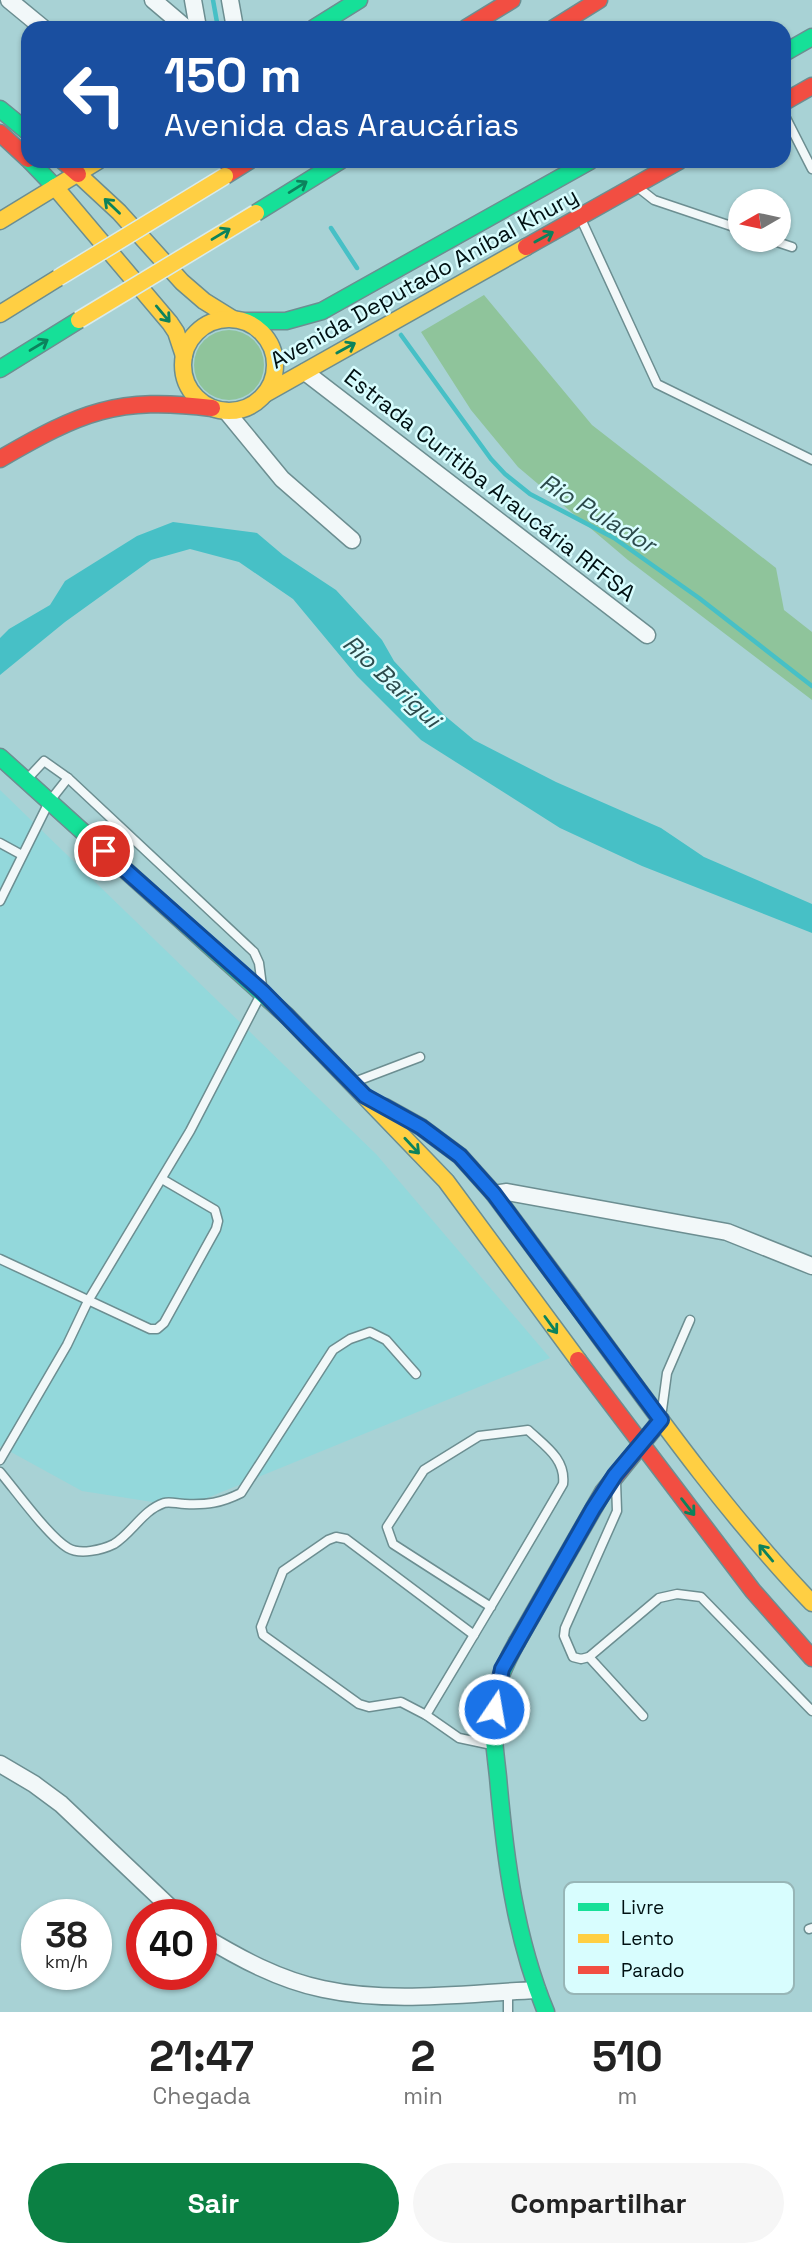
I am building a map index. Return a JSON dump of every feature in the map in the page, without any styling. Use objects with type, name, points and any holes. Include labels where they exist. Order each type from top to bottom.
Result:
[{"type":"main road","points":[[321,21],[334,7],[359,0]]},
{"type":"main road","points":[[478,21],[512,0]]},
{"type":"main road","points":[[565,21],[599,0]]},
{"type":"main road","points":[[791,49],[812,37]]},
{"type":"main road","points":[[791,98],[812,86]]},
{"type":"main road","points":[[0,109],[21,126]]},
{"type":"main road","points":[[0,133],[21,153]]},
{"type":"main road","points":[[37,168],[170,323],[176,332],[186,379],[192,391],[201,401],[219,409]]},
{"type":"main road","points":[[71,168],[119,212],[191,290],[239,320],[258,328],[268,339],[274,352],[275,367],[265,394],[254,404],[241,409],[164,402],[125,404]]},
{"type":"main road","points":[[0,221],[87,168]]},
{"type":"main road","points":[[0,314],[237,168]]},
{"type":"main road","points":[[0,369],[329,168]]},
{"type":"main road","name":"Avenida Deputado Aníbal Khury","points":[[239,320],[286,321],[322,311],[577,168]]},
{"type":"main road","name":"Avenida Deputado Aníbal Khury","points":[[265,394],[667,168]]},
{"type":"main road","points":[[0,459],[76,417],[125,404],[161,387],[184,361],[188,343],[196,332],[219,320],[239,320]]},
{"type":"main road","points":[[0,757],[263,992],[446,1181],[639,1445],[752,1591],[812,1658]]},
{"type":"main road","points":[[365,1096],[431,1134],[460,1156],[494,1194],[661,1420],[768,1557],[812,1603]]},
{"type":"main road","points":[[446,1181],[463,1188],[494,1194]]},
{"type":"main road","points":[[546,2012],[516,1916],[505,1857],[494,1709],[502,1669],[593,1509],[615,1475],[661,1420]]},
{"type":"street","points":[[9,0],[34,21]]},
{"type":"street","points":[[153,0],[178,21]]},
{"type":"street","points":[[194,0],[197,21]]},
{"type":"street","points":[[230,0],[234,21]]},
{"type":"street","name":"Estrada Curitiba Araucária RFFSA","points":[[304,372],[647,635]]},
{"type":"street","points":[[219,409],[282,479],[352,540]]},
{"type":"street","points":[[494,1194],[507,1192],[727,1232],[812,1266]]},
{"type":"street","points":[[0,1764],[34,1783],[61,1804],[161,1899]]},
{"type":"street","points":[[217,1944],[279,1975],[322,1989],[363,1995],[408,1996],[537,1990]]},
{"type":"lane","points":[[791,128],[812,169]]},
{"type":"lane","points":[[635,186],[654,200],[728,225]]},
{"type":"lane","points":[[580,217],[657,384],[812,460]]},
{"type":"lane","points":[[0,1460],[67,1345],[88,1301],[190,1131],[263,992],[262,975],[254,952],[68,778],[44,761],[25,781]]},
{"type":"lane","points":[[0,901],[49,802],[68,778]]},
{"type":"lane","points":[[0,843],[22,855]]},
{"type":"lane","points":[[352,1083],[419,1057]]},
{"type":"lane","points":[[0,1259],[149,1329],[157,1329],[164,1323],[216,1229],[218,1220],[215,1210],[162,1179]]},
{"type":"lane","points":[[661,1420],[667,1373],[690,1320]]},
{"type":"lane","points":[[0,1472],[69,1550],[82,1552],[98,1549],[114,1544],[153,1508],[167,1502],[208,1505],[223,1502],[241,1493],[317,1372],[333,1350],[350,1339],[370,1332],[386,1340],[416,1374]]},
{"type":"lane","points":[[426,1716],[491,1607],[563,1484],[561,1461],[528,1430],[479,1436],[424,1470],[387,1527],[393,1544],[491,1607]]},
{"type":"lane","points":[[615,1475],[617,1511],[565,1628],[565,1636],[573,1657],[589,1657],[659,1598],[677,1594],[701,1597],[812,1711]]},
{"type":"lane","points":[[474,1635],[346,1539],[336,1537],[283,1572],[261,1627],[263,1635],[359,1704],[369,1707],[401,1702],[459,1738],[495,1746]]},
{"type":"lane","points":[[589,1657],[643,1716]]},
{"type":"lane","points":[[508,1992],[508,2012]]},
{"type":"shaded area","points":[[0,790],[376,1154],[550,1358],[185,1507],[82,1491],[0,1446]]},
{"type":"green space","points":[[484,295],[592,425],[776,568],[784,610],[812,632],[812,700],[628,560],[518,467],[471,410],[421,332]]},
{"type":"green space","points":[[229,330],[254,340],[264,365],[254,390],[229,400],[204,390],[194,365],[204,340]]},
{"type":"water","name":"Rio Barigui","points":[[173,522],[257,533],[283,555],[336,590],[382,640],[394,661],[444,715],[474,740],[556,782],[661,828],[704,857],[812,904],[812,933],[642,866],[560,828],[421,740],[357,676],[293,599],[239,562],[190,549],[151,560],[65,622],[0,675],[0,638],[9,629],[50,605],[65,581],[137,536]]},
{"type":"waterway","name":"Rio Pulador","points":[[213,0],[217,21]]},
{"type":"waterway","name":"Rio Pulador","points":[[331,228],[357,268]]},
{"type":"waterway","name":"Rio Pulador","points":[[401,335],[491,459],[505,474],[530,494],[614,538],[699,598],[812,686]]},
{"type":"traffic: fast","points":[[325,21],[359,0]]},
{"type":"traffic: fast","points":[[791,49],[812,37]]},
{"type":"traffic: fast","points":[[0,109],[21,126]]},
{"type":"traffic: fast","points":[[37,168],[55,187]]},
{"type":"traffic: fast","points":[[256,213],[329,168]]},
{"type":"traffic: fast","points":[[245,321],[286,321],[322,311],[577,168]]},
{"type":"traffic: fast","points":[[0,369],[79,320]]},
{"type":"traffic: fast","points":[[0,757],[287,1016]]},
{"type":"traffic: fast","points":[[517,1642],[497,1686],[493,1708],[494,1743],[513,1896],[526,1955],[546,2012]]},
{"type":"traffic: slow","points":[[0,221],[87,168]]},
{"type":"traffic: slow","points":[[78,174],[119,212],[182,282],[204,301],[233,319]]},
{"type":"traffic: slow","points":[[58,278],[225,176]]},
{"type":"traffic: slow","points":[[55,187],[170,323],[184,356]]},
{"type":"traffic: slow","points":[[79,320],[256,213]]},
{"type":"traffic: slow","points":[[265,394],[526,247]]},
{"type":"traffic: slow","points":[[0,314],[58,278]]},
{"type":"traffic: slow","points":[[229,319],[247,323],[261,333],[271,347],[275,365],[271,383],[261,397],[247,407],[229,411],[211,407],[197,397],[187,383],[183,365],[187,347],[197,333],[211,323],[229,319]]},
{"type":"traffic: slow","points":[[287,1016],[446,1181],[578,1360]]},
{"type":"traffic: slow","points":[[572,1299],[717,1493],[812,1603]]},
{"type":"traffic: jam","points":[[478,21],[512,0]]},
{"type":"traffic: jam","points":[[565,21],[599,0]]},
{"type":"traffic: jam","points":[[791,98],[812,86]]},
{"type":"traffic: jam","points":[[0,133],[21,152]]},
{"type":"traffic: jam","points":[[71,168],[78,174]]},
{"type":"traffic: jam","points":[[225,176],[238,168]]},
{"type":"traffic: jam","points":[[526,247],[667,168]]},
{"type":"traffic: jam","points":[[0,459],[54,430],[101,411],[150,404],[212,408]]},
{"type":"traffic: jam","points":[[385,1107],[421,1127],[460,1156],[494,1194],[572,1299]]},
{"type":"traffic: jam","points":[[578,1360],[753,1591],[812,1658]]},
{"type":"traffic: jam","points":[[517,1642],[603,1492],[661,1420]]},
{"type":"route","points":[[104,851],[295,1022],[365,1096],[421,1127],[460,1156],[494,1194],[661,1420],[615,1475],[593,1509],[502,1669],[494,1709]]}]
